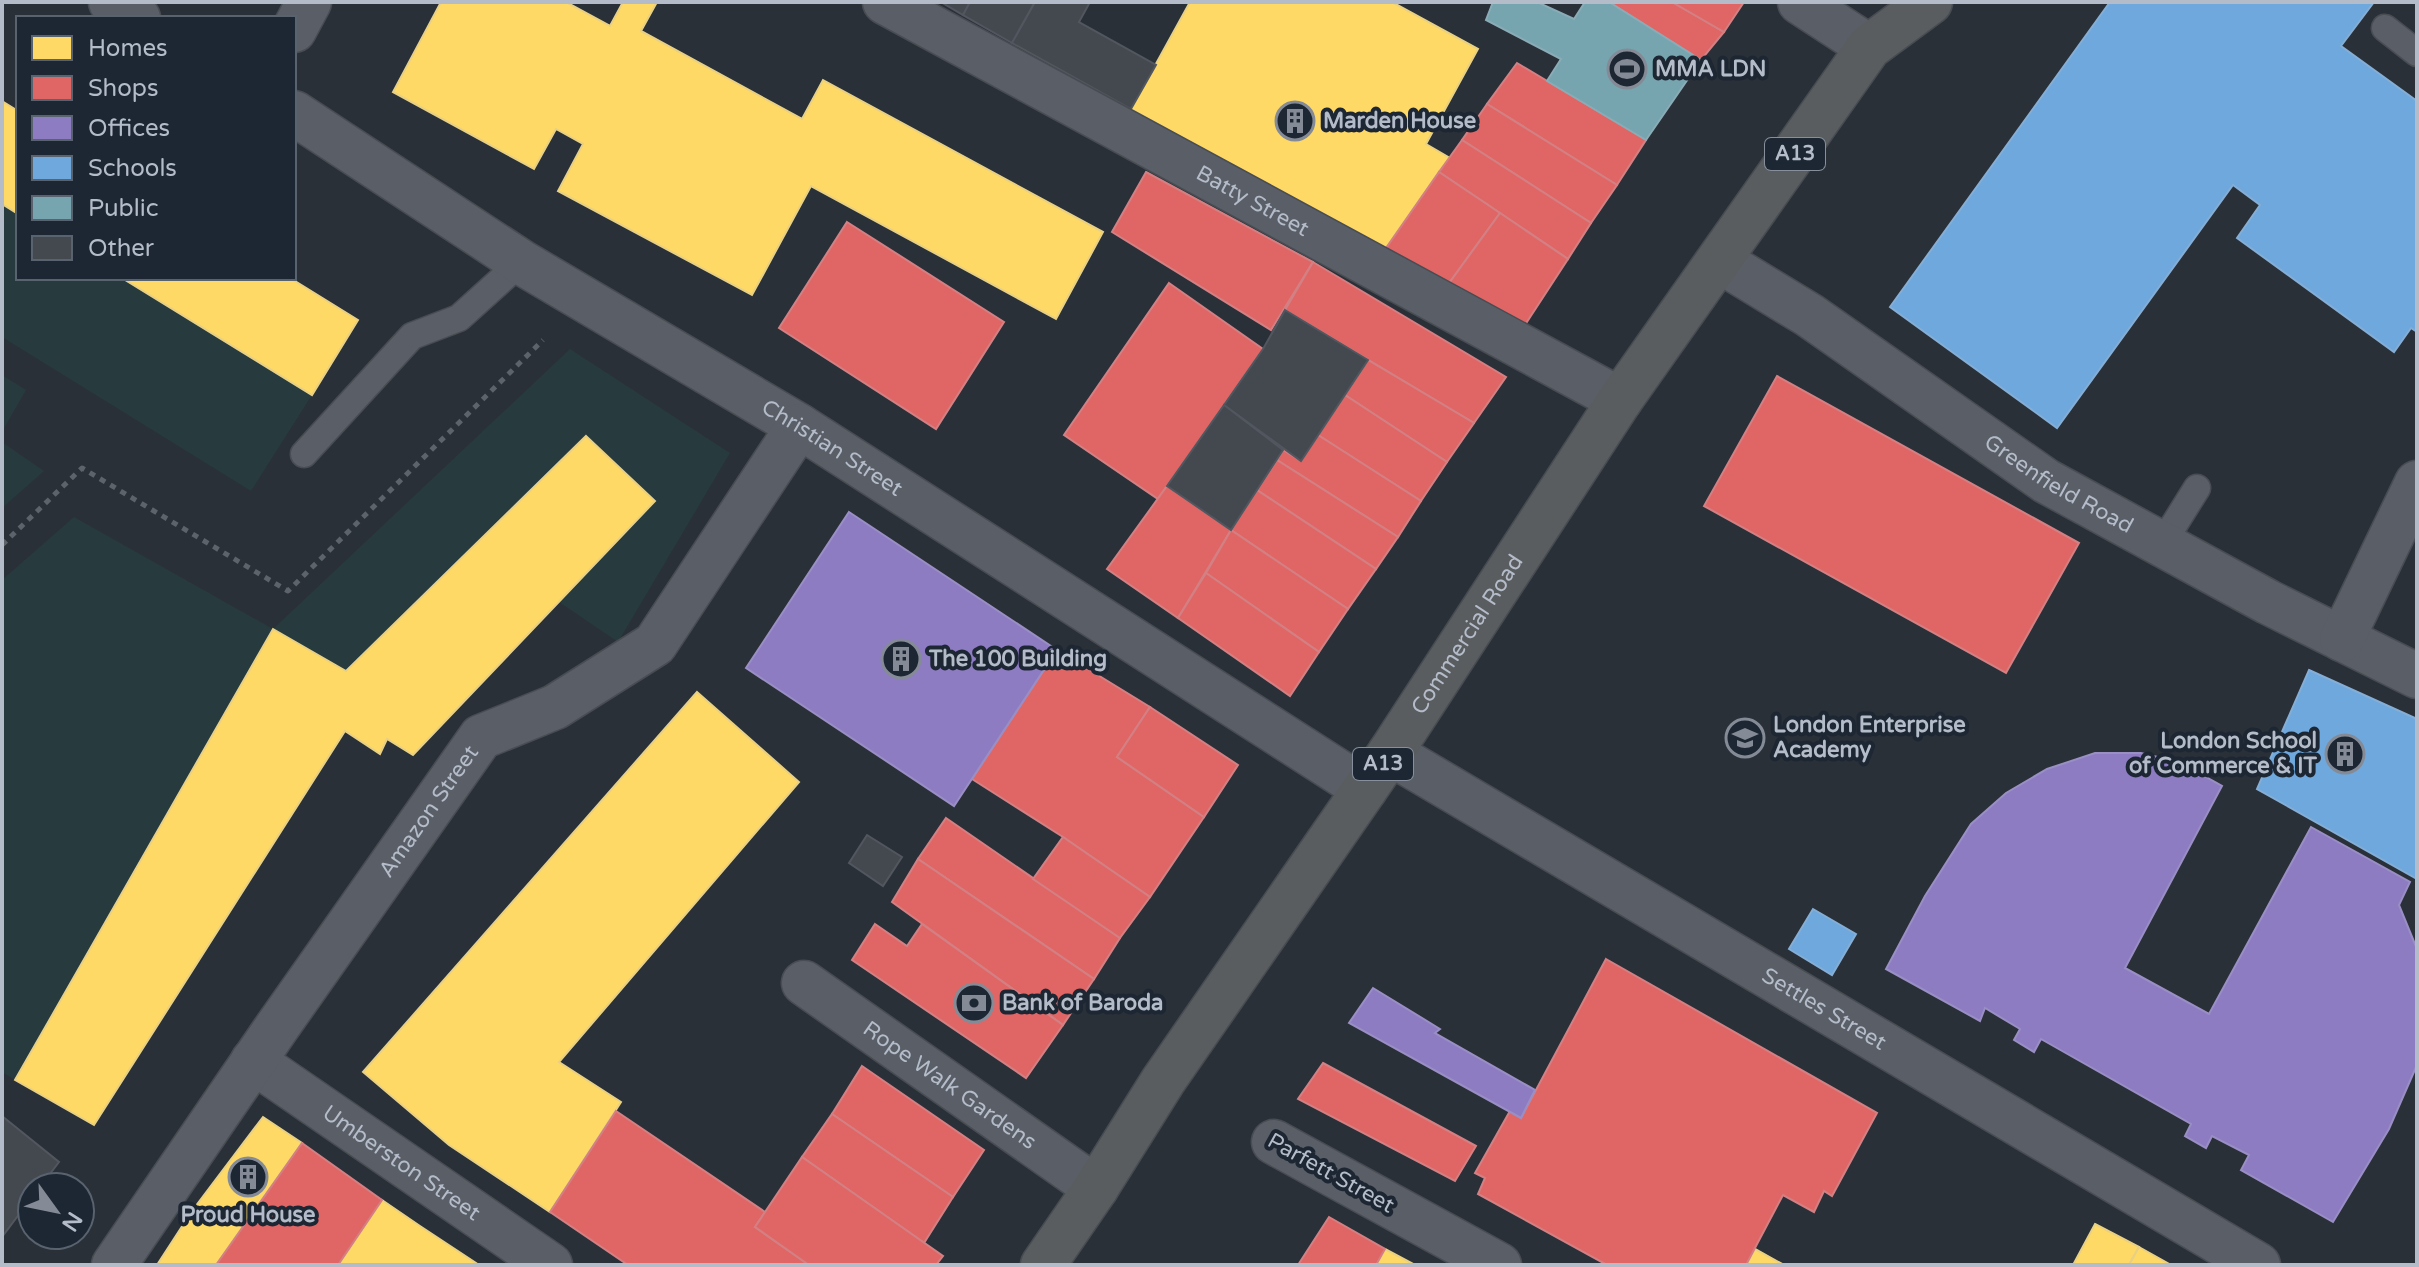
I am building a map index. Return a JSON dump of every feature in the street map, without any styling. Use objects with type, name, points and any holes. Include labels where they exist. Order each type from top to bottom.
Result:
[{"type":"highway","name":"Commercial Road","points":[[1869,47],[1881,2]]},
{"type":"highway","name":"Commercial Road","points":[[1043,1265],[1163,1081],[1390,753],[1620,400],[1869,47],[1930,2]]},
{"type":"street","points":[[111,2],[135,16]]},
{"type":"street","points":[[296,26],[309,2]]},
{"type":"street","name":"Batty Street","points":[[885,2],[1620,400]]},
{"type":"street","points":[[1800,2],[1869,47]]},
{"type":"street","name":"Christian Street","points":[[296,114],[521,262],[799,426],[1365,789]]},
{"type":"street","name":"Greenfield Road","points":[[1720,261],[1809,315],[2046,481],[2417,676]]},
{"type":"street","name":"Amazon Street","points":[[114,1265],[481,737],[555,707],[655,644],[799,426]]},
{"type":"street","points":[[2342,639],[2417,483]]},
{"type":"street","name":"Settles Street","points":[[1390,753],[2258,1265]]},
{"type":"street","name":"Rope Walk Gardens","points":[[804,983],[1096,1188]]},
{"type":"street","name":"Umberston Street","points":[[253,1061],[550,1265]]},
{"type":"street","name":"Parfett Street","points":[[1274,1142],[1499,1265]]},
{"type":"lane","points":[[2385,28],[2417,53]]},
{"type":"lane","points":[[304,454],[412,336],[459,318],[521,262]]},
{"type":"lane","points":[[2162,544],[2197,488]]},
{"type":"green space","points":[[2,204],[16,213],[16,280],[125,280],[312,395],[251,491],[2,337]]},
{"type":"green space","points":[[570,349],[730,453],[618,642],[559,602],[655,501],[586,437],[346,671],[273,630],[15,1080],[2,1072],[2,580],[74,517],[273,629]]},
{"type":"green space","points":[[2,375],[26,390],[2,432]]},
{"type":"green space","points":[[2,442],[44,471],[2,508]]},
{"type":"building: Homes","points":[[441,2],[566,2],[610,26],[623,2],[657,2],[641,31],[802,119],[823,80],[1103,232],[1056,319],[811,186],[752,295],[558,191],[583,144],[556,129],[534,169],[393,92]]},
{"type":"building: Homes","name":"Marden House","points":[[1190,2],[1392,2],[1478,49],[1426,144],[1450,158],[1384,251],[1131,109]]},
{"type":"building: Homes","points":[[2,101],[16,110],[16,213],[2,204]]},
{"type":"building: Homes","points":[[125,280],[293,280],[358,320],[312,395]]},
{"type":"building: Homes","points":[[586,436],[655,501],[413,755],[387,739],[380,754],[345,731],[94,1125],[15,1080],[273,629],[346,671]]},
{"type":"building: Homes","points":[[697,692],[799,782],[559,1062],[621,1102],[550,1212],[449,1145],[363,1072]]},
{"type":"building: Homes","name":"Proud House","points":[[263,1117],[302,1143],[216,1265],[157,1265],[192,1211]]},
{"type":"building: Homes","points":[[382,1200],[420,1226],[479,1265],[338,1265]]},
{"type":"building: Homes","points":[[2095,1224],[2139,1247],[2129,1265],[2073,1265]]},
{"type":"building: Homes","points":[[2139,1247],[2171,1265],[2129,1265]]},
{"type":"building: Homes","points":[[1385,1249],[1415,1265],[1376,1265]]},
{"type":"building: Homes","points":[[1755,1249],[1784,1265],[1746,1265]]},
{"type":"building: Shops","points":[[1609,2],[1672,2],[1724,32],[1701,60]]},
{"type":"building: Shops","points":[[1672,2],[1744,2],[1724,32]]},
{"type":"building: Shops","points":[[1517,63],[1646,140],[1617,185],[1487,104]]},
{"type":"building: Shops","points":[[1487,104],[1617,185],[1591,223],[1462,140]]},
{"type":"building: Shops","points":[[1462,140],[1591,223],[1568,259],[1439,172]]},
{"type":"building: Shops","points":[[1146,172],[1313,262],[1271,330],[1112,232]]},
{"type":"building: Shops","points":[[1439,172],[1500,213],[1447,286],[1384,251]]},
{"type":"building: Shops","points":[[1500,213],[1568,259],[1523,328],[1447,286]]},
{"type":"building: Shops","points":[[847,222],[1004,322],[936,429],[779,328]]},
{"type":"building: Shops","points":[[1313,262],[1506,377],[1474,423],[1285,310]]},
{"type":"building: Shops","points":[[1169,283],[1263,349],[1158,499],[1064,435]]},
{"type":"building: Shops","points":[[1368,360],[1474,423],[1447,462],[1345,395]]},
{"type":"building: Shops","points":[[1777,376],[2079,543],[2006,673],[1704,506]]},
{"type":"building: Shops","points":[[1345,395],[1447,462],[1421,501],[1318,435]]},
{"type":"building: Shops","points":[[1318,435],[1421,501],[1398,537],[1277,460],[1283,450],[1301,461]]},
{"type":"building: Shops","points":[[1277,460],[1398,537],[1376,569],[1257,490]]},
{"type":"building: Shops","points":[[1167,486],[1231,530],[1178,618],[1107,569]]},
{"type":"building: Shops","points":[[1257,490],[1376,569],[1348,609],[1231,530]]},
{"type":"building: Shops","points":[[1231,530],[1348,609],[1319,652],[1206,573]]},
{"type":"building: Shops","points":[[1206,573],[1319,652],[1290,696],[1178,618]]},
{"type":"building: Shops","points":[[1057,650],[1150,707],[1117,757],[1204,817],[1150,897],[972,779]]},
{"type":"building: Shops","points":[[1150,707],[1238,765],[1204,817],[1117,757]]},
{"type":"building: Shops","points":[[946,818],[1120,938],[1094,979],[918,859]]},
{"type":"building: Shops","points":[[1063,837],[1150,897],[1120,938],[1033,879]]},
{"type":"building: Shops","points":[[918,859],[1094,979],[1063,1025],[892,902]]},
{"type":"building: Shops","name":"Bank of Baroda","points":[[875,924],[907,946],[922,924],[1063,1025],[1026,1078],[852,960]]},
{"type":"building: Shops","points":[[1606,959],[1877,1113],[1832,1196],[1824,1191],[1814,1212],[1783,1195],[1746,1265],[1607,1265],[1478,1194],[1485,1178],[1475,1173],[1510,1111],[1521,1118]]},
{"type":"building: Shops","points":[[1323,1063],[1476,1146],[1455,1181],[1298,1099]]},
{"type":"building: Shops","points":[[862,1066],[984,1150],[953,1197],[832,1114]]},
{"type":"building: Shops","points":[[616,1111],[765,1212],[755,1227],[809,1265],[628,1265],[550,1212]]},
{"type":"building: Shops","points":[[832,1114],[953,1197],[924,1243],[802,1157]]},
{"type":"building: Shops","points":[[302,1143],[382,1200],[338,1265],[216,1265]]},
{"type":"building: Shops","points":[[802,1157],[943,1256],[936,1265],[809,1265],[755,1227]]},
{"type":"building: Shops","points":[[1329,1217],[1385,1249],[1376,1265],[1298,1265]]},
{"type":"building: Offices","name":"The 100 Building","points":[[849,512],[1057,650],[954,806],[746,668]]},
{"type":"building: Offices","points":[[2095,753],[2141,753],[2179,762],[2222,786],[2125,968],[2209,1014],[2311,827],[2410,882],[2399,905],[2417,949],[2417,1065],[2389,1129],[2333,1222],[2241,1170],[2249,1155],[2212,1136],[2206,1148],[2185,1136],[2191,1124],[2041,1039],[2034,1052],[2014,1040],[2020,1029],[1985,1008],[1980,1021],[1886,969],[1925,896],[1971,824],[2006,793],[2047,769]]},
{"type":"building: Offices","points":[[1373,988],[1440,1029],[1435,1033],[1535,1090],[1521,1118],[1349,1023]]},
{"type":"building: Schools","points":[[2110,2],[2374,2],[2341,46],[2417,101],[2417,332],[2411,328],[2394,352],[2237,238],[2260,205],[2233,185],[2057,428],[1890,307]]},
{"type":"building: Schools","name":"London School of Commerce & IT","points":[[2309,670],[2417,719],[2417,879],[2257,789]]},
{"type":"building: Schools","points":[[1813,909],[1856,934],[1832,975],[1789,949]]},
{"type":"building: Public","points":[[1493,2],[1537,2],[1574,19],[1585,2],[1609,2],[1701,60],[1646,140],[1547,81],[1561,59],[1486,20]]},
{"type":"building: Other","points":[[941,2],[970,2],[963,15]]},
{"type":"building: Other","points":[[970,2],[1035,2],[1012,43],[963,15]]},
{"type":"building: Other","points":[[1035,2],[1090,2],[1079,22],[1156,65],[1131,109],[1012,43]]},
{"type":"building: Other","points":[[1285,310],[1368,360],[1301,461],[1224,405],[1263,349]]},
{"type":"building: Other","points":[[1224,405],[1283,450],[1231,530],[1167,486]]},
{"type":"building: Other","points":[[867,835],[902,857],[883,886],[849,863]]},
{"type":"building: Other","points":[[2,1116],[59,1162],[52,1171],[16,1171],[16,1218],[2,1237]]},
{"type":"place","name":"MMA LDN","points":[[1627,69]]},
{"type":"place","name":"Marden House","points":[[1295,121]]},
{"type":"place","name":"The 100 Building","points":[[901,659]]},
{"type":"place","name":"London Enterprise Academy","points":[[1745,738]]},
{"type":"place","name":"London School of Commerce & IT","points":[[2345,754]]},
{"type":"place","name":"Bank of Baroda","points":[[974,1003]]},
{"type":"place","name":"Proud House","points":[[248,1177]]}]
